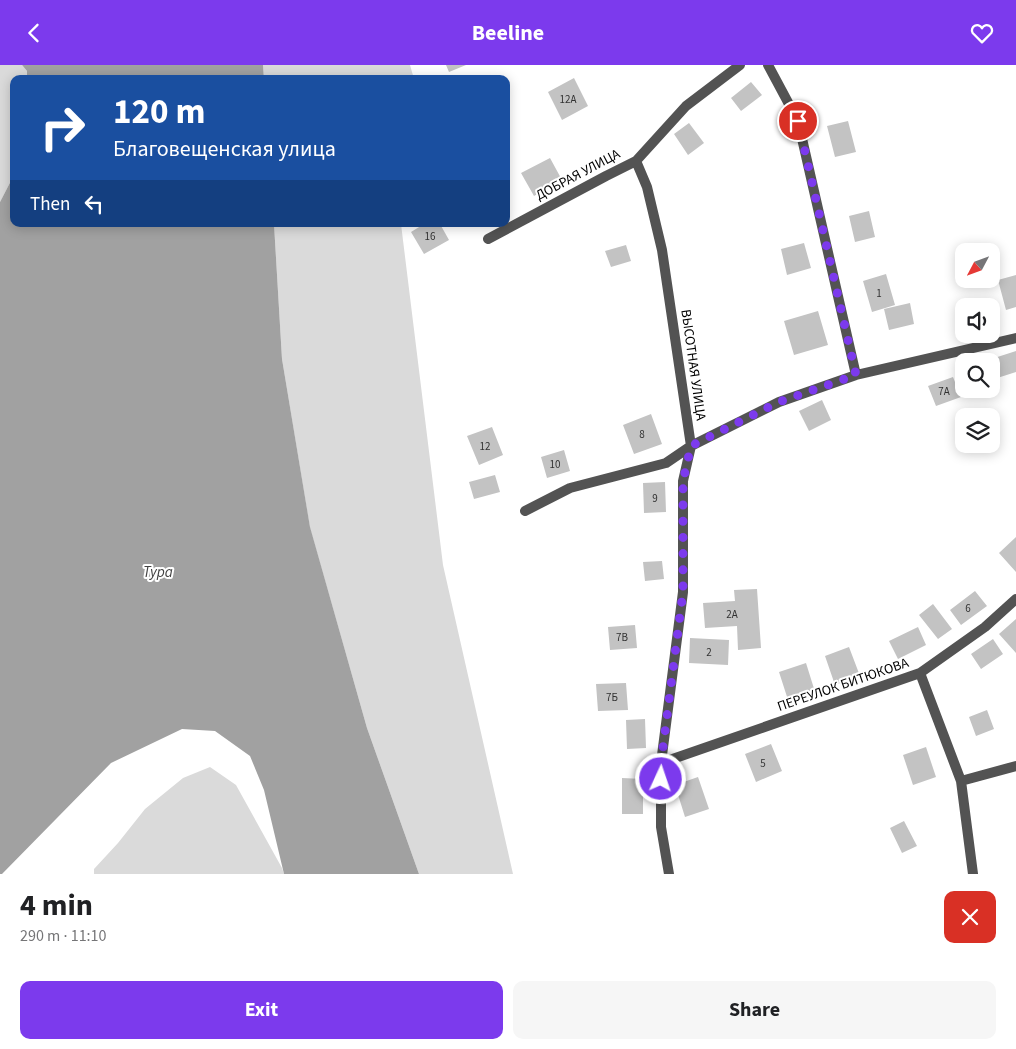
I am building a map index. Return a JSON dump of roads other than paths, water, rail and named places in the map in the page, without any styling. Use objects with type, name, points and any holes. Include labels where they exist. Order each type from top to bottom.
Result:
[{"type":"street","name":"ДОБРАЯ УЛИЦА","points":[[488,239],[636,161],[686,106],[740,65]]},
{"type":"street","points":[[768,65],[798,121],[856,375]]},
{"type":"street","name":"ВЫСОТНАЯ УЛИЦА","points":[[636,161],[647,187],[662,250],[691,446],[683,481],[683,592],[661,763],[661,827],[669,874]]},
{"type":"street","points":[[525,511],[570,488],[666,463],[691,446],[779,402],[856,375],[1016,337]]},
{"type":"street","name":"ПЕРЕУЛОК БИТЮКОВА","points":[[661,763],[920,673],[985,627],[1016,599]]},
{"type":"street","points":[[920,673],[961,781],[972,874]]},
{"type":"street","points":[[961,781],[1016,766]]},
{"type":"water","points":[[22,65],[263,65],[264,75],[27,75],[27,71]]},
{"type":"water","name":"Тура","points":[[10,183],[10,227],[274,227],[282,359],[310,527],[367,728],[419,874],[284,874],[264,790],[250,756],[215,731],[182,729],[111,763],[0,874],[0,202]]}]
